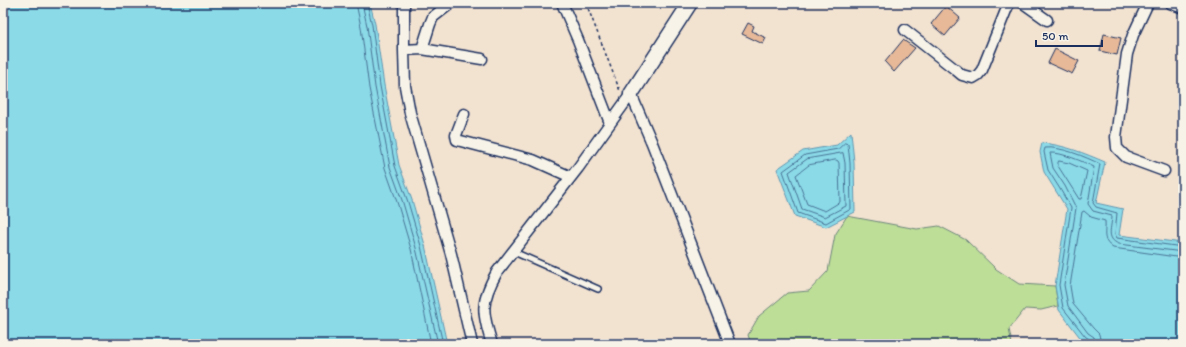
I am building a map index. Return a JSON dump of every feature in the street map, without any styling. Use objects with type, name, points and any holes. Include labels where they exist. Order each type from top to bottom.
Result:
[{"type":"street","points":[[404,3],[404,50],[406,86],[410,113],[450,254],[472,344]]},
{"type":"street","points":[[422,49],[433,17],[451,3]]},
{"type":"street","points":[[562,3],[610,123]]},
{"type":"street","points":[[492,344],[485,316],[485,297],[497,272],[571,177],[628,98],[690,3]]},
{"type":"street","points":[[905,30],[956,70],[973,78],[982,70],[1009,3]]},
{"type":"street","points":[[1023,3],[1047,20]]},
{"type":"street","points":[[1148,3],[1133,35],[1127,54],[1116,138],[1117,148],[1126,157],[1164,171]]},
{"type":"street","points":[[1170,3],[1183,8]]},
{"type":"street","points":[[404,50],[422,49],[482,59]]},
{"type":"street","points":[[628,98],[652,143],[730,344]]},
{"type":"street","points":[[464,114],[456,135],[457,140],[533,160],[571,177]]},
{"type":"lane","points":[[514,252],[598,289]]},
{"type":"path","points":[[586,3],[628,98]]},
{"type":"green space","points":[[847,216],[917,229],[939,226],[966,240],[996,269],[1019,284],[1055,286],[1058,306],[1041,310],[1025,309],[1009,329],[1012,344],[751,344],[748,335],[759,316],[787,293],[809,291],[828,271],[835,235]]},
{"type":"water","points":[[3,3],[370,3],[375,24],[384,85],[399,165],[412,200],[425,245],[447,344],[3,344]]},
{"type":"water","points":[[851,132],[854,162],[855,212],[826,227],[795,216],[777,169],[803,151],[837,145]]},
{"type":"water","points":[[1042,143],[1066,148],[1105,162],[1096,203],[1123,209],[1119,235],[1183,243],[1183,344],[1089,344],[1082,340],[1059,310],[1055,286],[1067,209],[1044,172],[1040,152]]},
{"type":"building","points":[[946,6],[960,18],[945,36],[931,24]]},
{"type":"building","points":[[748,23],[754,26],[752,31],[766,38],[763,44],[742,34]]},
{"type":"building","points":[[1104,34],[1121,38],[1117,55],[1100,51]]},
{"type":"building","points":[[903,40],[915,48],[894,72],[885,62]]},
{"type":"building","points":[[1055,49],[1079,61],[1072,74],[1048,63]]}]
